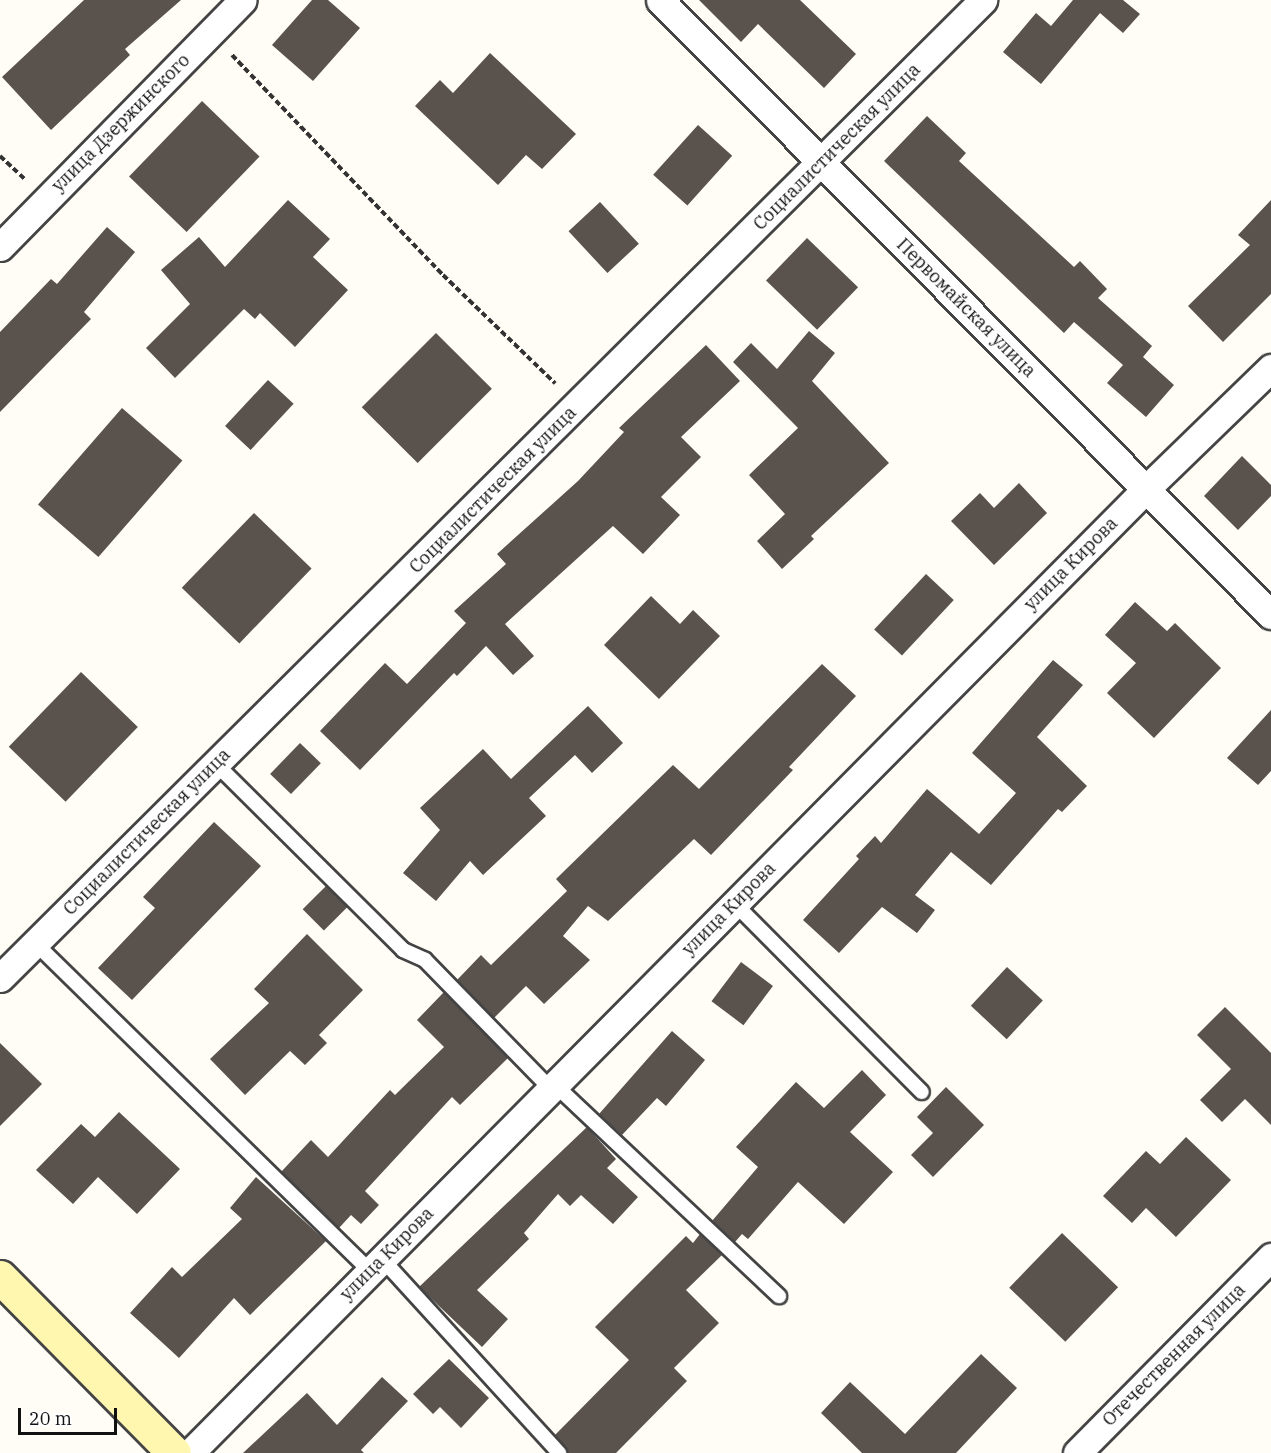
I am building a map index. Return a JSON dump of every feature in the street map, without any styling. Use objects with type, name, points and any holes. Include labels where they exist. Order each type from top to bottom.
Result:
[{"type":"main road","points":[[0,1278],[174,1453]]},
{"type":"street","name":"улица Дзержинского","points":[[0,247],[243,0]]},
{"type":"street","name":"Первомайская улица","points":[[660,0],[1271,615]]},
{"type":"street","name":"Социалистическая улица","points":[[0,978],[822,164],[983,0]]},
{"type":"street","name":"улица Кирова","points":[[190,1453],[1146,489],[1271,368]]},
{"type":"street","name":"Отечественная улица","points":[[1077,1453],[1271,1257]]},
{"type":"lane","points":[[216,764],[403,950],[425,960],[553,1087],[779,1296]]},
{"type":"lane","points":[[735,904],[922,1092]]},
{"type":"lane","points":[[35,943],[376,1265],[559,1453]]},
{"type":"path","points":[[210,33],[443,275],[578,406]]},
{"type":"building","points":[[84,0],[181,0],[125,49],[130,55],[51,130],[2,77]]},
{"type":"building","points":[[312,0],[328,0],[360,28],[313,81],[272,45]]},
{"type":"building","points":[[699,0],[800,0],[856,54],[824,88],[758,24],[741,42]]},
{"type":"building","points":[[1073,0],[1123,0],[1140,14],[1123,33],[1100,13],[1041,84],[1003,52],[1036,13],[1051,26]]},
{"type":"building","points":[[490,53],[576,134],[542,169],[526,155],[498,185],[415,106],[440,80],[453,93]]},
{"type":"building","points":[[202,101],[260,157],[187,232],[129,177]]},
{"type":"building","points":[[927,116],[966,153],[959,161],[1074,267],[1080,261],[1107,289],[1098,298],[1152,346],[1143,357],[1174,385],[1146,417],[1107,383],[1123,365],[1074,322],[1064,333],[884,161]]},
{"type":"building","points":[[698,125],[732,156],[687,206],[653,175]]},
{"type":"building","points":[[288,200],[330,239],[313,257],[348,290],[295,347],[260,313],[255,319],[244,309],[175,378],[146,348],[190,304],[161,270],[199,237],[225,267]]},
{"type":"building","points":[[1271,200],[1271,294],[1223,342],[1188,306],[1250,245],[1238,235]]},
{"type":"building","points":[[600,202],[639,244],[607,273],[569,231]]},
{"type":"building","points":[[107,227],[135,252],[84,312],[91,319],[0,412],[0,332],[51,279],[57,284]]},
{"type":"building","points":[[807,238],[858,287],[817,330],[766,280]]},
{"type":"building","points":[[809,331],[835,353],[812,381],[889,463],[811,536],[814,539],[782,569],[757,541],[785,514],[749,475],[798,428],[733,362],[751,343],[777,369]]},
{"type":"building","points":[[436,333],[492,389],[418,463],[362,407]]},
{"type":"building","points":[[706,345],[740,381],[681,437],[701,457],[661,497],[680,515],[643,554],[613,526],[505,624],[534,656],[513,675],[486,646],[457,676],[454,673],[360,770],[320,731],[385,663],[407,684],[466,623],[454,611],[506,564],[497,554],[578,481],[624,432],[619,428]]},
{"type":"building","points":[[268,380],[294,404],[251,450],[225,426]]},
{"type":"building","points":[[122,408],[182,460],[98,557],[38,505]]},
{"type":"building","points":[[1242,456],[1271,485],[1271,496],[1238,530],[1204,496]]},
{"type":"building","points":[[1019,483],[1047,513],[994,565],[951,521],[980,493],[994,508]]},
{"type":"building","points":[[254,513],[312,569],[239,643],[182,588]]},
{"type":"building","points":[[926,574],[954,600],[902,655],[874,630]]},
{"type":"building","points":[[651,596],[680,624],[693,610],[720,636],[659,699],[604,645]]},
{"type":"building","points":[[1135,602],[1167,631],[1175,623],[1221,668],[1154,738],[1107,693],[1136,663],[1105,635]]},
{"type":"building","points":[[1053,660],[1083,685],[1037,737],[1087,786],[1062,812],[1058,809],[991,885],[951,852],[915,895],[935,910],[917,933],[882,907],[839,953],[803,920],[859,859],[856,856],[875,836],[881,843],[927,789],[979,834],[1016,793],[972,753]]},
{"type":"building","points":[[822,664],[856,696],[789,767],[793,770],[711,855],[694,839],[608,921],[588,906],[563,936],[590,960],[544,1004],[526,986],[494,1018],[457,980],[481,955],[491,965],[567,891],[556,879],[673,765],[699,789]]},
{"type":"building","points":[[81,672],[138,727],[66,802],[9,747]]},
{"type":"building","points":[[588,706],[623,743],[592,773],[575,755],[529,798],[546,816],[483,875],[470,861],[436,901],[403,873],[440,830],[420,808],[483,749],[511,779]]},
{"type":"building","points":[[1271,710],[1271,771],[1258,785],[1227,758]]},
{"type":"building","points":[[300,743],[321,763],[291,794],[270,774]]},
{"type":"building","points":[[214,822],[261,866],[132,1000],[98,968],[155,908],[143,897]]},
{"type":"building","points":[[326,886],[347,907],[324,931],[303,909]]},
{"type":"building","points":[[307,934],[363,990],[319,1035],[327,1043],[305,1065],[290,1051],[245,1095],[210,1059],[269,1003],[254,989]]},
{"type":"building","points":[[741,962],[773,986],[743,1025],[712,1001]]},
{"type":"building","points":[[1007,967],[1043,1000],[1007,1039],[971,1006]]},
{"type":"building","points":[[444,992],[508,1058],[460,1105],[452,1097],[365,1191],[379,1205],[361,1224],[351,1215],[339,1228],[281,1172],[311,1140],[328,1157],[390,1090],[395,1095],[444,1047],[417,1020]]},
{"type":"building","points":[[1225,1007],[1271,1053],[1271,1125],[1245,1099],[1222,1122],[1200,1100],[1231,1069],[1197,1035]]},
{"type":"building","points":[[672,1031],[705,1060],[666,1106],[657,1098],[622,1135],[599,1114]]},
{"type":"building","points":[[0,1043],[42,1084],[0,1126]]},
{"type":"building","points":[[862,1070],[886,1095],[850,1132],[893,1172],[844,1224],[798,1182],[748,1239],[742,1234],[735,1242],[712,1221],[758,1167],[736,1147],[796,1082],[824,1108]]},
{"type":"building","points":[[946,1087],[984,1125],[933,1177],[911,1155],[933,1133],[917,1117]]},
{"type":"building","points":[[119,1112],[180,1169],[137,1214],[98,1177],[73,1204],[36,1170],[81,1124],[95,1137]]},
{"type":"building","points":[[587,1127],[616,1159],[607,1168],[638,1197],[613,1224],[581,1195],[570,1206],[558,1194],[524,1233],[529,1239],[477,1290],[508,1319],[482,1347],[419,1287]]},
{"type":"building","points":[[1186,1137],[1231,1180],[1176,1237],[1146,1208],[1132,1223],[1103,1196],[1146,1151],[1160,1164]]},
{"type":"building","points":[[256,1177],[326,1241],[250,1315],[234,1298],[179,1358],[130,1313],[172,1267],[182,1277],[242,1219],[230,1208]]},
{"type":"building","points":[[1062,1233],[1118,1287],[1065,1342],[1009,1288]]},
{"type":"building","points":[[700,1234],[722,1255],[686,1290],[719,1323],[674,1368],[687,1381],[616,1453],[568,1453],[555,1435],[629,1360],[595,1327],[686,1236],[693,1243]]},
{"type":"building","points":[[981,1354],[1017,1388],[956,1453],[862,1453],[821,1413],[850,1382],[905,1434]]},
{"type":"building","points":[[449,1359],[489,1398],[461,1428],[440,1407],[433,1414],[413,1394]]},
{"type":"building","points":[[382,1377],[408,1401],[361,1450],[364,1453],[243,1453],[307,1393],[337,1425]]}]
